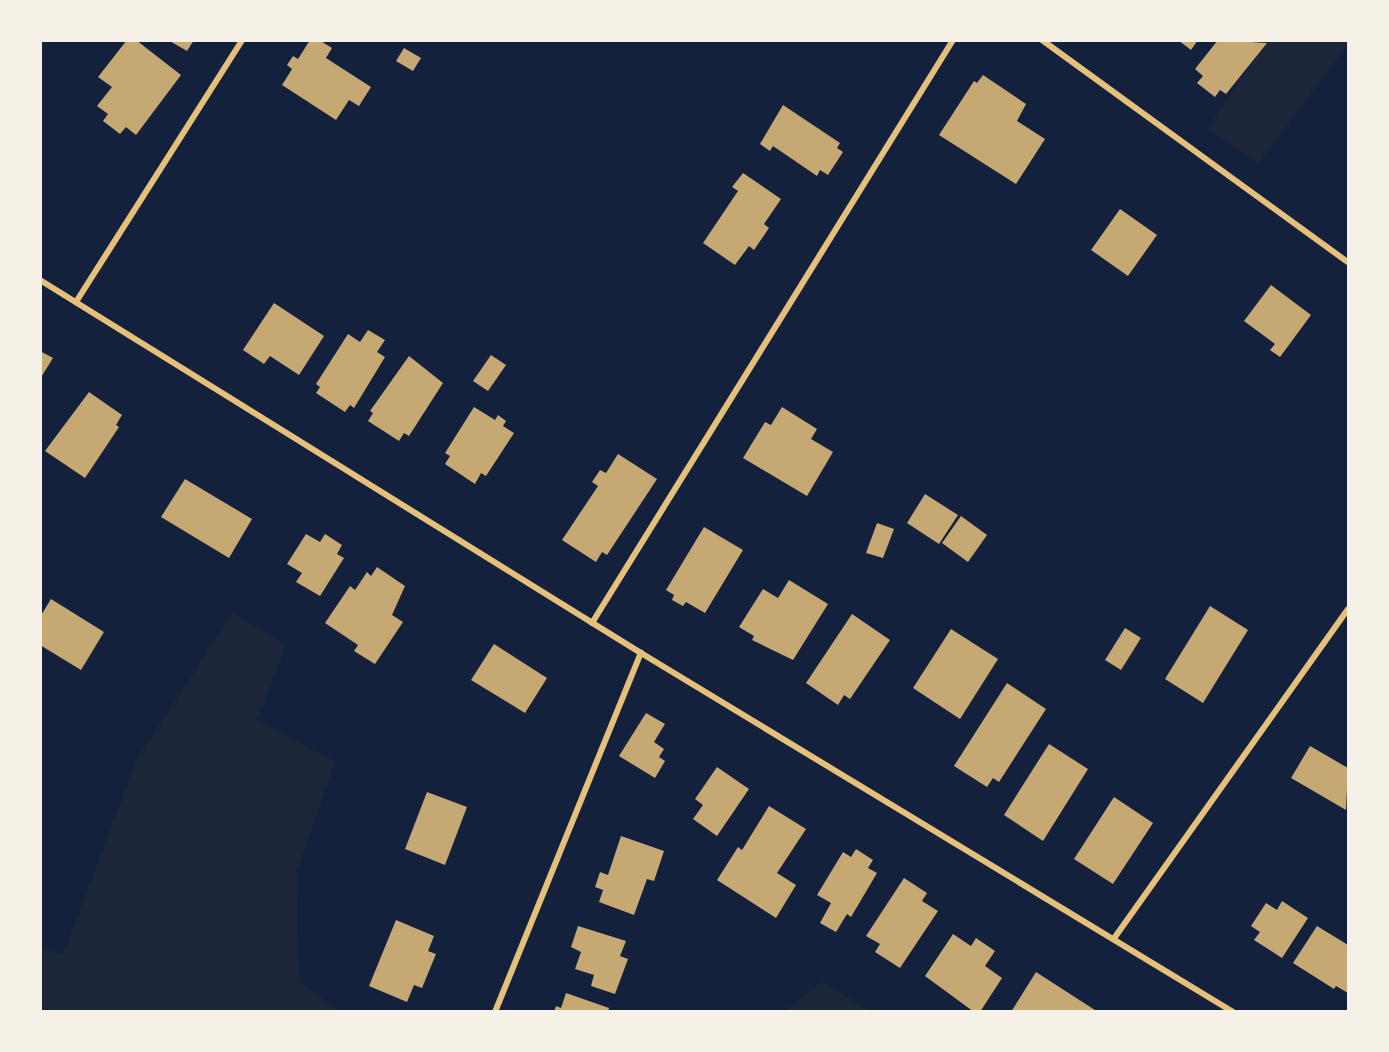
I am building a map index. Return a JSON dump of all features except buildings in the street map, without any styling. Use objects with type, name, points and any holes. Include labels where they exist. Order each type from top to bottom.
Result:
[{"type":"street","points":[[76,302],[242,40]]},
{"type":"street","points":[[592,623],[952,40]]},
{"type":"street","points":[[1042,40],[1348,262]]},
{"type":"street","points":[[40,280],[592,623],[1115,937],[1233,1011]]},
{"type":"street","points":[[1115,937],[1348,609]]},
{"type":"street","points":[[495,1011],[641,653]]},
{"type":"shaded area","points":[[1267,41],[1348,41],[1348,44],[1259,163],[1207,129]]},
{"type":"shaded area","points":[[233,613],[286,645],[257,720],[335,761],[297,872],[299,980],[338,1011],[41,1011],[41,948],[63,955],[137,759]]},
{"type":"shaded area","points":[[822,981],[870,1011],[785,1011]]}]
